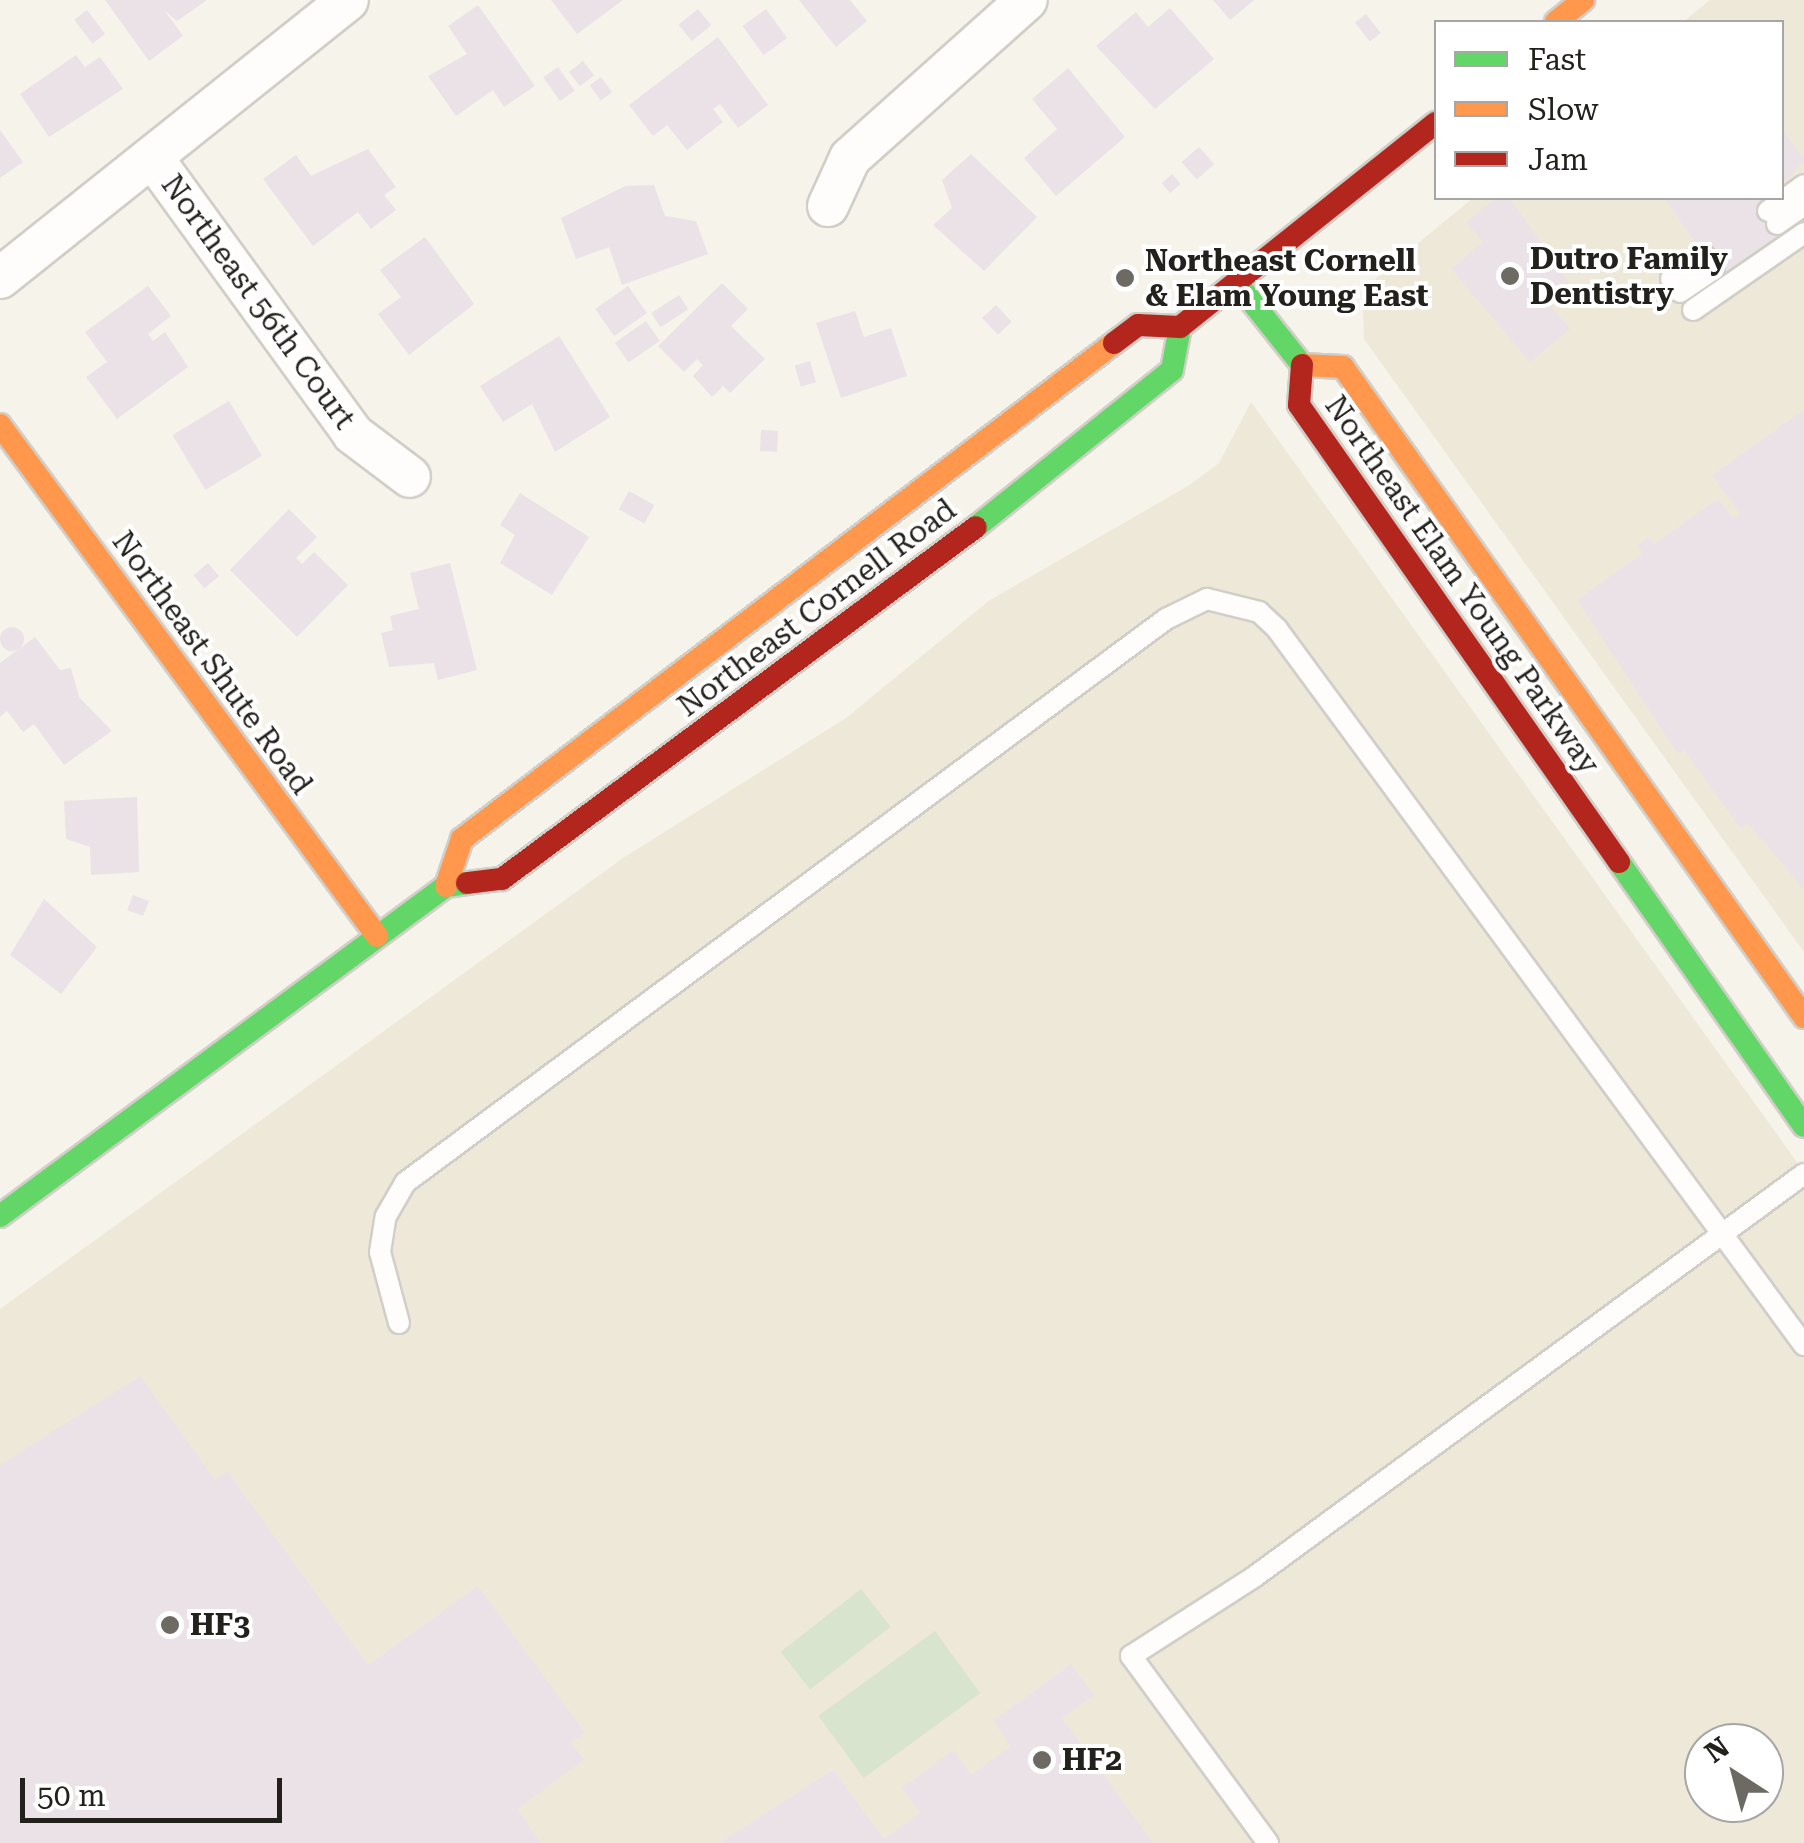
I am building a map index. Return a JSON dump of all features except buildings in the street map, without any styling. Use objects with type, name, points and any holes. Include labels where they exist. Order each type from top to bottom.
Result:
[{"type":"main road","points":[[1558,20],[1583,0]]},
{"type":"main road","points":[[1180,327],[1434,125]]},
{"type":"main road","points":[[1237,283],[1302,365]]},
{"type":"main road","name":"Northeast Cornell Road","points":[[1,1213],[446,886],[502,879],[973,529],[1172,370],[1180,327],[1138,325],[462,839],[446,886]]},
{"type":"main road","name":"Northeast Elam Young Parkway","points":[[1804,1018],[1344,367],[1302,365],[1299,405],[1804,1126]]},
{"type":"main road","name":"Northeast Shute Road","points":[[0,426],[378,936]]},
{"type":"street","points":[[0,278],[154,161],[348,0]]},
{"type":"street","points":[[828,206],[850,158],[1023,1]]},
{"type":"street","name":"Northeast 56th Court","points":[[154,161],[353,434],[410,477]]},
{"type":"lane","points":[[1804,185],[1772,217],[1804,204]]},
{"type":"lane","points":[[1693,310],[1804,232]]},
{"type":"lane","points":[[1676,285],[1710,262]]},
{"type":"lane","points":[[399,1324],[380,1252],[386,1216],[406,1182],[1166,620],[1207,600],[1259,612],[1277,630],[1804,1345]]},
{"type":"lane","points":[[1268,1843],[1131,1656],[1254,1576],[1804,1174]]},
{"type":"shaded area","points":[[1710,0],[1804,0],[1804,952],[1364,339],[1363,308],[1377,277],[1471,200],[1784,200],[1784,20],[1685,20]]},
{"type":"shaded area","points":[[1251,402],[1804,1172],[1804,1843],[0,1843],[0,1309],[623,858],[846,718],[990,600],[1188,486],[1219,463]]},
{"type":"green space","points":[[861,1589],[891,1627],[810,1690],[781,1652]]},
{"type":"green space","points":[[935,1631],[980,1693],[864,1778],[819,1716]]},
{"type":"traffic: fast","points":[[1237,283],[1302,365]]},
{"type":"traffic: fast","points":[[976,527],[1172,370],[1180,327]]},
{"type":"traffic: fast","points":[[1619,862],[1804,1126]]},
{"type":"traffic: fast","points":[[0,1216],[446,886],[467,883]]},
{"type":"traffic: slow","points":[[1558,20],[1583,0]]},
{"type":"traffic: slow","points":[[446,886],[462,839],[1114,343]]},
{"type":"traffic: slow","points":[[1302,365],[1343,367],[1804,1017]]},
{"type":"traffic: slow","points":[[0,425],[377,936]]},
{"type":"traffic: jam","points":[[1114,343],[1138,325],[1180,327],[1434,125]]},
{"type":"traffic: jam","points":[[1302,365],[1299,405],[1619,862]]},
{"type":"traffic: jam","points":[[467,883],[502,879],[976,527]]},
{"type":"place","name":"Dutro Family Dentistry","points":[[1510,276]]},
{"type":"place","name":"Northeast Cornell & Elam Young East","points":[[1125,278]]},
{"type":"place","name":"HF3","points":[[170,1625]]},
{"type":"place","name":"HF2","points":[[1042,1760]]}]
